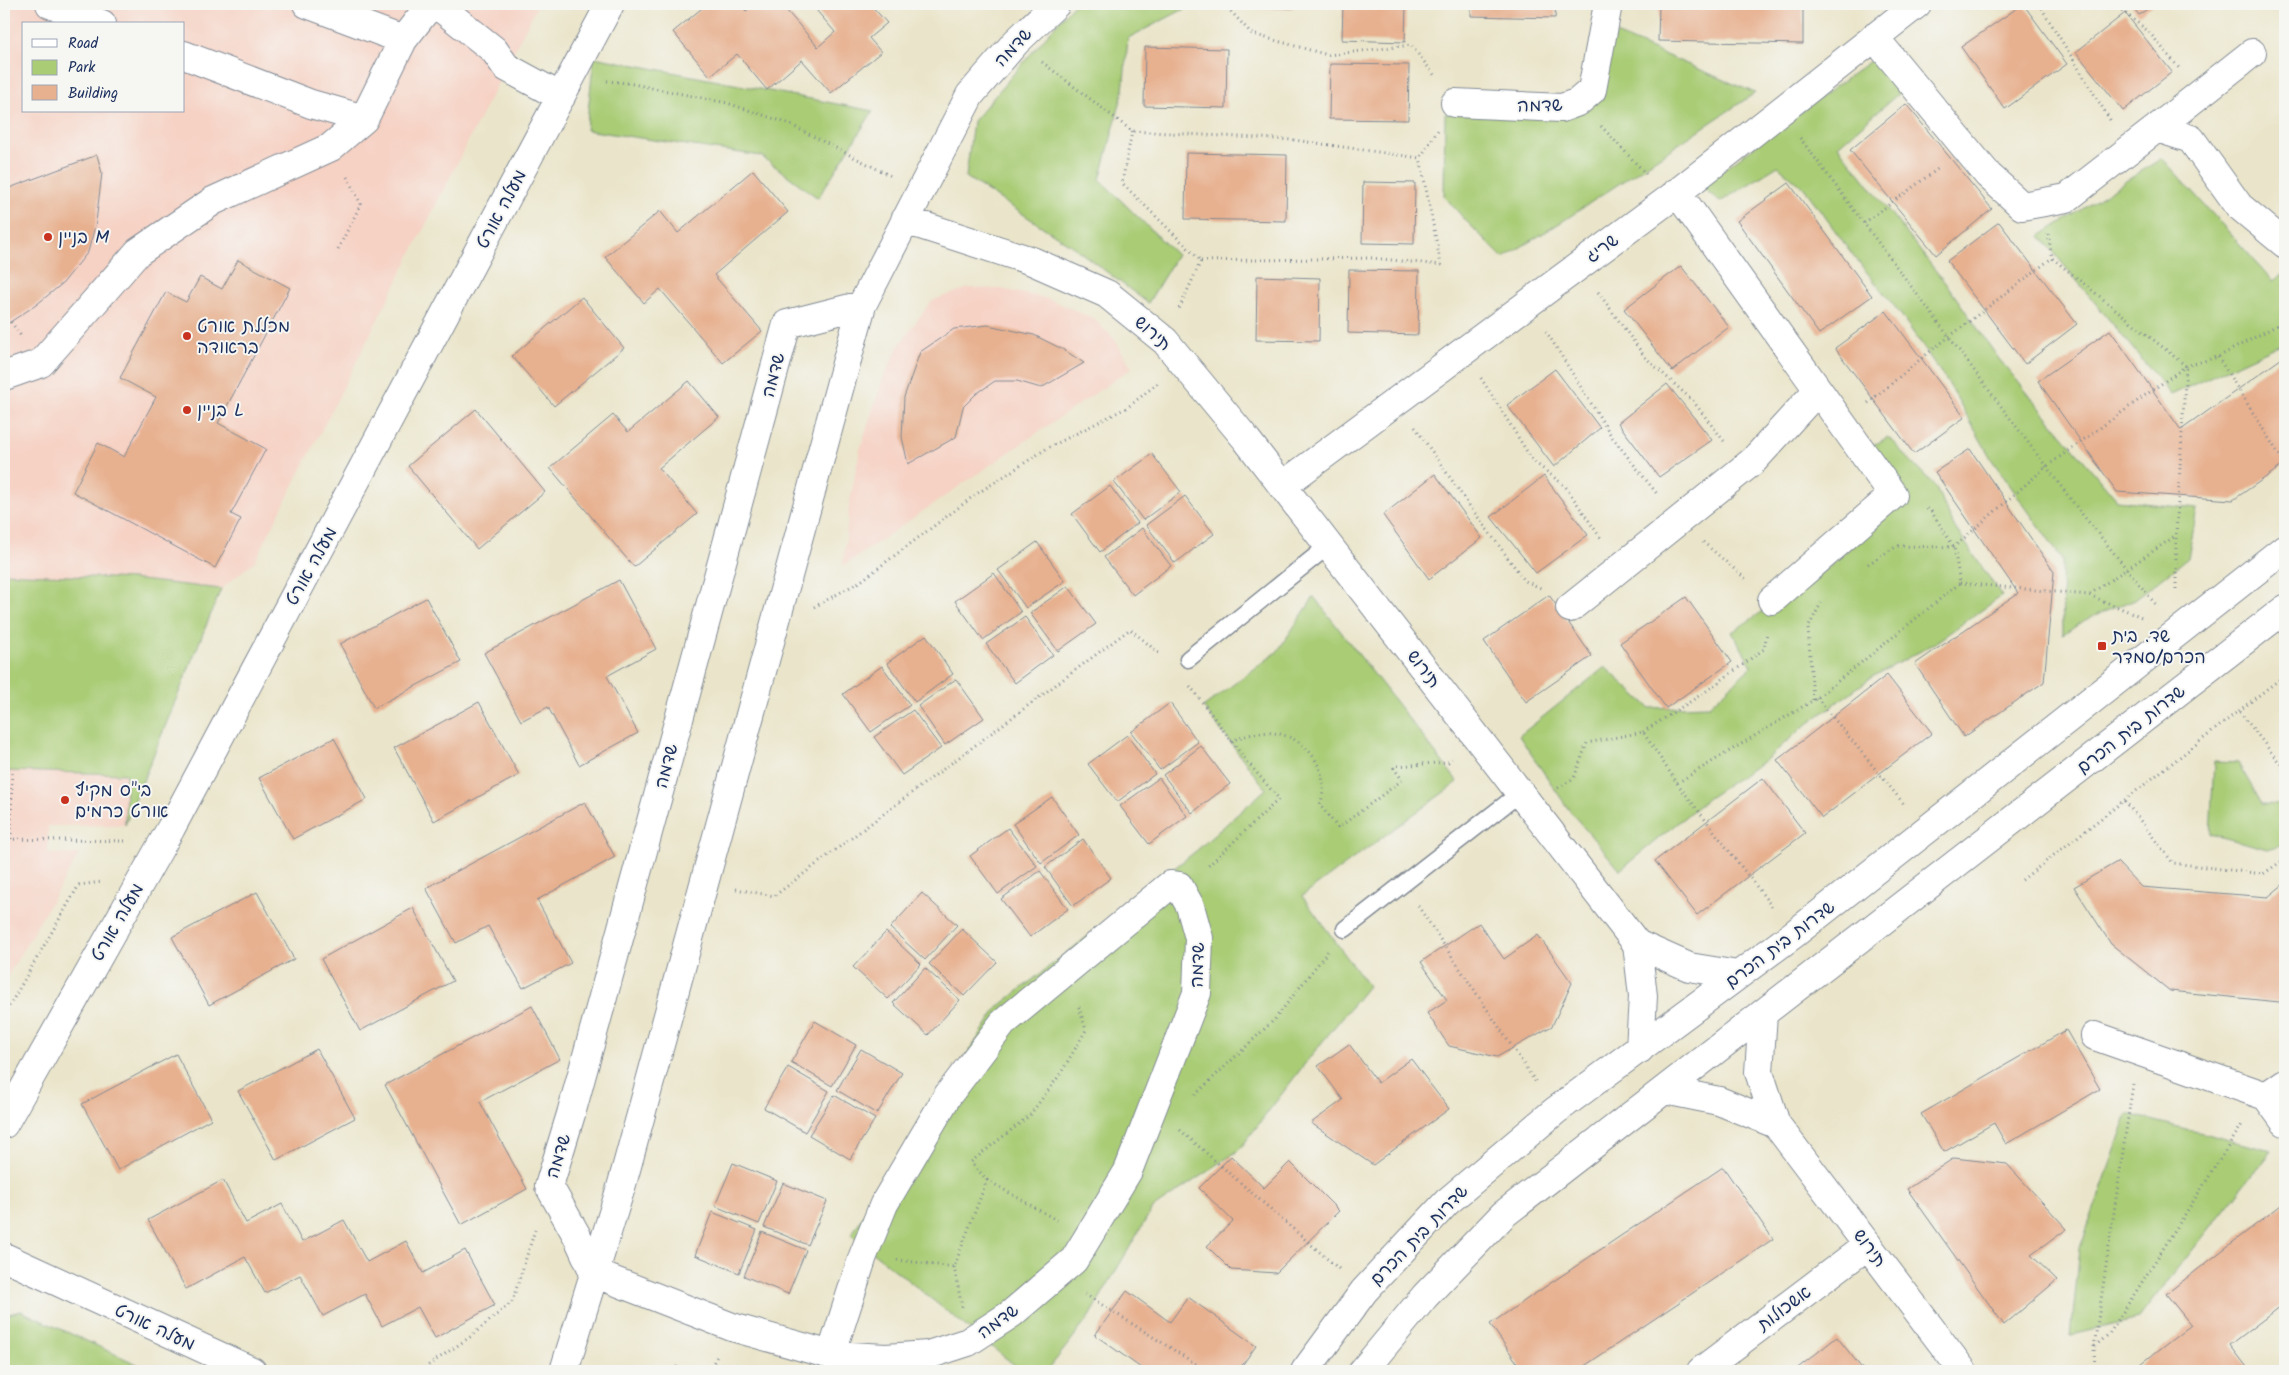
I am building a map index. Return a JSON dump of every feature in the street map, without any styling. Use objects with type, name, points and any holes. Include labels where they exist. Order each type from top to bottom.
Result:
[{"type":"street","points":[[50,4],[97,22]]},
{"type":"street","points":[[307,4],[403,40]]},
{"type":"street","points":[[4,376],[41,363],[138,252],[214,201],[331,147],[364,119],[403,40],[432,4]]},
{"type":"street","points":[[436,4],[494,50],[506,67],[565,88]]},
{"type":"street","name":"מעלה אורט","points":[[4,1124],[171,828],[610,4]]},
{"type":"street","name":"שדמה","points":[[564,1371],[622,1184],[862,305],[970,95],[1016,42],[1056,4]]},
{"type":"street","name":"שדמה","points":[[1455,103],[1562,108],[1578,102],[1592,90],[1608,4]]},
{"type":"street","name":"שריג","points":[[1282,486],[1673,195],[1917,4]]},
{"type":"street","points":[[1874,37],[1988,175],[2022,206],[2068,198],[2252,53]]},
{"type":"street","points":[[185,55],[311,104],[364,119]]},
{"type":"street","points":[[2157,128],[2191,139],[2239,206],[2285,244]]},
{"type":"street","points":[[1673,195],[1843,424],[1893,495],[1772,600]]},
{"type":"street","name":"תירוש","points":[[905,220],[1032,262],[1107,294],[1165,341],[1282,486],[1637,944]]},
{"type":"street","name":"שדמה","points":[[862,305],[787,324],[574,1104],[548,1186],[577,1236],[594,1273],[732,1327],[831,1355],[886,1358],[928,1355],[968,1342],[1011,1314],[1074,1260],[1128,1172],[1197,993],[1199,938],[1190,906],[1180,886]]},
{"type":"street","points":[[1570,608],[1753,461],[1818,390]]},
{"type":"street","name":"שדרות בית הכרם","points":[[1305,1371],[1364,1291],[1446,1202],[1555,1111],[1794,934],[2285,548]]},
{"type":"street","name":"שדרות בית הכרם","points":[[1362,1371],[1424,1296],[1504,1214],[2285,609]]},
{"type":"street","points":[[831,1355],[863,1256],[884,1204],[948,1094],[1002,1023],[1170,885],[1180,886]]},
{"type":"street","points":[[1637,944],[1689,967],[1738,975]]},
{"type":"street","points":[[1637,944],[1643,996],[1640,1049]]},
{"type":"street","points":[[1763,1014],[1759,1072],[1776,1124]]},
{"type":"street","points":[[2095,1036],[2271,1091],[2285,1122]]},
{"type":"street","points":[[1665,1090],[1719,1101],[1776,1124]]},
{"type":"street","name":"תירוש","points":[[1776,1124],[1963,1371]]},
{"type":"street","name":"אשכולות","points":[[1701,1371],[1868,1245]]},
{"type":"street","name":"מעלה אורט","points":[[4,1257],[252,1371]]},
{"type":"lane","points":[[1182,664],[1328,546]]},
{"type":"lane","points":[[1346,929],[1403,884],[1525,799]]},
{"type":"path","points":[[1132,130],[1122,183],[1201,261],[1371,258],[1441,265],[1420,158],[1455,103],[1411,46],[1328,55],[1252,34],[1224,4]]},
{"type":"path","points":[[2039,4],[2128,150]]},
{"type":"path","points":[[2114,4],[2149,32],[2200,94]]},
{"type":"path","points":[[1016,42],[1132,130],[1294,140],[1420,158]]},
{"type":"path","points":[[565,88],[628,83],[727,103],[787,123],[887,175],[922,187]]},
{"type":"path","points":[[1578,102],[1673,195]]},
{"type":"path","points":[[1780,111],[2046,466],[2177,632]]},
{"type":"path","points":[[331,147],[361,204],[338,249]]},
{"type":"path","points":[[1864,223],[1966,148]]},
{"type":"path","points":[[1843,424],[1950,337],[2052,258],[2186,366]]},
{"type":"path","points":[[1165,341],[1201,261]]},
{"type":"path","points":[[1578,265],[1646,357],[1693,400],[1744,468]]},
{"type":"path","points":[[1525,799],[1574,778],[1587,743],[1643,732],[1705,692],[1764,649],[1772,600],[1678,521],[1612,436],[1528,303]]},
{"type":"path","points":[[1863,567],[1897,546],[1954,547],[2046,466],[2186,366],[2218,357],[2285,322]]},
{"type":"path","points":[[1464,350],[1533,461],[1565,486],[1620,568]]},
{"type":"path","points":[[2218,357],[2285,464]]},
{"type":"path","points":[[2177,632],[2176,535],[2186,366]]},
{"type":"path","points":[[1397,400],[1469,505],[1524,580],[1558,594],[1570,608]]},
{"type":"path","points":[[811,609],[861,580],[975,495],[1038,454],[1128,407]]},
{"type":"path","points":[[1893,495],[1931,511],[1954,547],[1960,583]]},
{"type":"path","points":[[2090,595],[2176,535]]},
{"type":"path","points":[[1677,783],[1815,699],[1960,583],[2090,595],[2177,632]]},
{"type":"path","points":[[1825,595],[1808,628],[1815,699],[1925,830]]},
{"type":"path","points":[[704,884],[774,896],[1130,629],[1182,664],[1231,741],[1279,799],[1197,876],[1180,886]]},
{"type":"path","points":[[2022,880],[2285,676]]},
{"type":"path","points":[[2240,712],[2285,770]]},
{"type":"path","points":[[1643,732],[1677,783],[1794,934]]},
{"type":"path","points":[[1231,741],[1252,734],[1273,733],[1293,738],[1308,749],[1318,764],[1324,779],[1324,794],[1320,805],[1338,828],[1402,780],[1394,768],[1398,766],[1448,762],[1479,740]]},
{"type":"path","points":[[11,839],[12,772]]},
{"type":"path","points":[[2125,801],[2173,863],[2263,874],[2285,859]]},
{"type":"path","points":[[4,839],[125,841],[121,849]]},
{"type":"path","points":[[4,1016],[79,885],[107,881]]},
{"type":"path","points":[[1403,884],[1555,1111]]},
{"type":"path","points":[[1190,1100],[1275,1019],[1346,929]]},
{"type":"path","points":[[1067,970],[1086,1030],[1061,1073],[1030,1115],[971,1162],[987,1180],[1087,1238]]},
{"type":"path","points":[[2095,1371],[2094,1347],[2138,1051]]},
{"type":"path","points":[[2094,1347],[2109,1334],[2271,1091]]},
{"type":"path","points":[[1176,1126],[1364,1291]]},
{"type":"path","points":[[863,1256],[954,1267],[987,1180]]},
{"type":"path","points":[[420,1371],[470,1337],[512,1302],[548,1186]]},
{"type":"path","points":[[1055,1276],[1207,1371]]},
{"type":"shaded area","name":"מכללת אורט בראודה","points":[[4,4],[538,4],[255,561],[221,589],[132,580],[125,825],[48,826],[48,854],[79,854],[4,982]]},
{"type":"shaded area","points":[[968,288],[1001,289],[1049,299],[1094,319],[1115,340],[1132,368],[843,566],[849,506],[860,449],[882,381],[898,347],[931,301]]},
{"type":"green space","points":[[1074,4],[1194,4],[1128,38],[1123,92],[1100,180],[1177,255],[1148,303],[1075,248],[966,177],[973,121]]},
{"type":"green space","points":[[1616,34],[1755,93],[1563,221],[1503,258],[1444,196],[1445,114],[1569,117]]},
{"type":"green space","points":[[594,57],[873,111],[818,198],[761,156],[586,130]]},
{"type":"green space","points":[[1874,58],[1899,93],[1838,146],[1950,289],[1999,359],[2117,500],[2197,509],[2188,558],[2135,599],[2085,620],[2063,635],[2062,559],[1992,460],[1950,386],[1899,312],[1853,255],[1804,188],[1778,166],[1720,202],[1701,186]]},
{"type":"green space","points":[[2162,158],[2273,281],[2285,273],[2285,342],[2171,395],[2040,236]]},
{"type":"green space","points":[[1888,437],[1935,486],[1955,528],[2002,596],[1932,645],[1872,677],[1802,728],[1767,759],[1708,798],[1620,870],[1569,810],[1519,736],[1605,667],[1650,708],[1709,706],[1752,666],[1732,632],[1828,568],[1900,502],[1869,448]]},
{"type":"green space","name":"בי\"ס מקיף אורט כרמים","points":[[4,573],[132,579],[221,589],[125,825],[126,774],[4,771]]},
{"type":"green space","points":[[1314,597],[1458,782],[1302,896],[1368,986],[1310,1057],[1239,1150],[1152,1209],[1087,1320],[1047,1371],[1022,1371],[851,1235],[998,1007],[1196,851],[1266,789],[1203,707],[1277,652]]},
{"type":"green space","points":[[2214,762],[2238,763],[2262,804],[2285,805],[2285,844],[2268,849],[2210,834]]},
{"type":"green space","points":[[2128,1114],[2271,1151],[2138,1319],[2071,1335],[2080,1248]]},
{"type":"green space","points":[[21,1311],[152,1371],[4,1371],[4,1315]]},
{"type":"building","points":[[707,4],[741,4],[746,11],[755,4],[781,4],[818,47],[835,32],[811,4],[870,4],[887,23],[869,38],[881,52],[831,93],[802,60],[767,90],[737,54],[710,76],[673,32]]},
{"type":"building","points":[[1234,4],[1293,4],[1293,8],[1234,7]]},
{"type":"building","points":[[1343,4],[1406,4],[1405,42],[1342,40]]},
{"type":"building","points":[[1471,4],[1556,4],[1555,18],[1471,16]]},
{"type":"building","points":[[1659,4],[1803,4],[1803,44],[1658,41]]},
{"type":"building","points":[[2023,4],[2067,64],[2005,109],[1961,47]]},
{"type":"building","points":[[2130,4],[2154,4],[2139,15]]},
{"type":"building","points":[[2125,13],[2172,72],[2123,111],[2076,52]]},
{"type":"building","points":[[1145,47],[1227,49],[1226,108],[1144,106]]},
{"type":"building","points":[[1330,64],[1409,65],[1408,120],[1329,119]]},
{"type":"building","points":[[1906,104],[1992,209],[1936,255],[1850,150]]},
{"type":"building","points":[[1186,153],[1287,155],[1286,221],[1185,219]]},
{"type":"building","name":"בניין M","points":[[97,155],[102,173],[96,222],[88,252],[63,283],[36,305],[4,326],[4,190]]},
{"type":"building","points":[[753,170],[788,212],[714,275],[762,331],[723,363],[660,289],[644,303],[605,257],[660,211],[678,233]]},
{"type":"building","points":[[1363,182],[1415,183],[1414,244],[1362,243]]},
{"type":"building","points":[[1789,183],[1872,296],[1819,334],[1737,221]]},
{"type":"building","points":[[1999,222],[2077,324],[2025,364],[1947,261]]},
{"type":"building","name":"בניין L","points":[[238,260],[290,288],[218,423],[266,449],[231,514],[241,519],[215,568],[73,492],[98,443],[124,457],[156,397],[120,378],[166,292],[186,302],[200,277],[222,289]]},
{"type":"building","points":[[1681,266],[1729,327],[1672,371],[1624,309]]},
{"type":"building","points":[[1349,270],[1419,271],[1418,335],[1348,333]]},
{"type":"building","points":[[1257,276],[1320,278],[1319,341],[1256,340]]},
{"type":"building","points":[[582,297],[624,348],[554,406],[512,356]]},
{"type":"building","points":[[1886,311],[1965,417],[1914,454],[1835,348]]},
{"type":"building","points":[[988,325],[1034,335],[1064,350],[1084,363],[1041,388],[1017,381],[995,381],[976,394],[963,407],[956,437],[908,464],[902,437],[904,397],[920,352],[954,329]]},
{"type":"building","points":[[2110,330],[2181,430],[2285,356],[2285,464],[2233,500],[2117,492],[2038,381]]},
{"type":"building","points":[[1555,369],[1600,428],[1554,467],[1507,405]]},
{"type":"building","points":[[689,381],[719,417],[659,468],[697,514],[634,567],[550,468],[613,415],[628,432]]},
{"type":"building","points":[[1667,384],[1712,440],[1659,477],[1618,423]]},
{"type":"building","points":[[476,409],[545,492],[477,549],[408,466]]},
{"type":"building","points":[[1970,449],[2054,572],[2044,682],[1964,737],[1915,664],[2018,593],[1935,472]]},
{"type":"building","points":[[1152,454],[1181,492],[1143,520],[1114,482]]},
{"type":"building","points":[[1435,474],[1482,538],[1429,579],[1383,515]]},
{"type":"building","points":[[1544,476],[1588,535],[1536,573],[1491,517]]},
{"type":"building","points":[[1110,486],[1138,523],[1100,552],[1072,514]]},
{"type":"building","points":[[1185,496],[1214,534],[1175,563],[1146,525]]},
{"type":"building","points":[[1142,528],[1171,566],[1133,595],[1104,557]]},
{"type":"building","points":[[1037,542],[1065,581],[1026,608],[998,570]]},
{"type":"building","points":[[994,573],[1021,612],[983,640],[955,601]]},
{"type":"building","points":[[619,580],[656,649],[607,676],[638,733],[579,765],[548,707],[521,721],[484,653]]},
{"type":"building","points":[[1068,586],[1096,624],[1058,651],[1030,613]]},
{"type":"building","points":[[1549,595],[1592,656],[1526,702],[1484,641]]},
{"type":"building","points":[[1686,597],[1732,662],[1666,708],[1620,643]]},
{"type":"building","points":[[426,598],[461,662],[374,708],[340,644]]},
{"type":"building","points":[[1025,617],[1053,655],[1015,683],[986,644]]},
{"type":"building","points":[[926,635],[953,674],[915,702],[887,663]]},
{"type":"building","points":[[882,666],[910,705],[871,732],[843,694]]},
{"type":"building","points":[[1887,675],[1932,733],[1822,818],[1777,760]]},
{"type":"building","points":[[956,679],[984,718],[945,745],[918,706]]},
{"type":"building","points":[[479,702],[519,775],[434,821],[394,748]]},
{"type":"building","points":[[1170,703],[1198,742],[1160,770],[1131,732]]},
{"type":"building","points":[[913,710],[941,748],[902,775],[874,737]]},
{"type":"building","points":[[1127,735],[1155,774],[1117,802],[1088,764]]},
{"type":"building","points":[[334,738],[367,799],[293,839],[259,778]]},
{"type":"building","points":[[1201,746],[1230,784],[1192,813],[1163,775]]},
{"type":"building","points":[[1159,778],[1187,816],[1149,844],[1120,806]]},
{"type":"building","points":[[1763,778],[1805,833],[1697,915],[1655,861]]},
{"type":"building","points":[[1052,797],[1079,835],[1041,863],[1013,824]]},
{"type":"building","points":[[585,802],[615,857],[537,900],[571,963],[523,988],[488,926],[456,943],[426,888]]},
{"type":"building","points":[[1008,828],[1037,866],[998,894],[970,856]]},
{"type":"building","points":[[1083,839],[1111,878],[1073,906],[1045,867]]},
{"type":"building","points":[[2117,862],[2141,887],[2268,897],[2285,883],[2285,1000],[2279,1002],[2170,991],[2111,944],[2074,887]]},
{"type":"building","points":[[1040,871],[1068,909],[1030,937],[1001,899]]},
{"type":"building","points":[[257,892],[294,959],[209,1005],[172,937]]},
{"type":"building","points":[[922,893],[957,925],[925,960],[890,928]]},
{"type":"building","points":[[413,908],[453,981],[360,1031],[321,959]]},
{"type":"building","points":[[1479,923],[1504,959],[1538,935],[1572,983],[1552,1026],[1497,1057],[1449,1046],[1427,1013],[1447,1000],[1421,962]]},
{"type":"building","points":[[962,929],[997,962],[964,996],[929,964]]},
{"type":"building","points":[[886,932],[921,964],[888,999],[853,967]]},
{"type":"building","points":[[925,968],[960,1000],[928,1035],[893,1003]]},
{"type":"building","points":[[532,1006],[560,1059],[480,1102],[527,1189],[461,1225],[385,1085]]},
{"type":"building","points":[[815,1021],[856,1045],[832,1086],[791,1062]]},
{"type":"building","points":[[2066,1030],[2100,1089],[2006,1144],[1994,1123],[1944,1152],[1921,1114]]},
{"type":"building","points":[[1349,1044],[1378,1083],[1411,1059],[1449,1109],[1373,1165],[1311,1123],[1343,1100],[1318,1066]]},
{"type":"building","points":[[317,1049],[355,1118],[276,1160],[238,1091]]},
{"type":"building","points":[[861,1049],[902,1073],[877,1114],[837,1090]]},
{"type":"building","points":[[176,1054],[211,1119],[118,1170],[82,1104]]},
{"type":"building","points":[[788,1067],[829,1091],[805,1132],[764,1108]]},
{"type":"building","points":[[834,1095],[875,1119],[850,1159],[809,1135]]},
{"type":"building","points":[[1231,1156],[1264,1188],[1290,1162],[1339,1211],[1276,1273],[1231,1270],[1207,1246],[1233,1221],[1199,1188]]},
{"type":"building","points":[[1954,1158],[2007,1164],[2067,1229],[2031,1255],[2057,1280],[2004,1325],[1907,1189]]},
{"type":"building","points":[[733,1163],[777,1181],[759,1224],[715,1206]]},
{"type":"building","points":[[1723,1167],[1773,1239],[1577,1371],[1523,1371],[1490,1324]]},
{"type":"building","points":[[223,1180],[246,1223],[282,1204],[302,1242],[344,1220],[367,1262],[406,1241],[423,1273],[465,1250],[495,1305],[435,1338],[418,1307],[382,1326],[365,1294],[323,1316],[300,1275],[265,1293],[245,1257],[186,1289],[148,1220]]},
{"type":"building","points":[[783,1183],[827,1201],[808,1245],[764,1227]]},
{"type":"building","points":[[2285,1202],[2285,1303],[2230,1345],[2250,1371],[2132,1371],[2191,1325],[2166,1294]]},
{"type":"building","points":[[712,1212],[757,1230],[739,1273],[695,1255]]},
{"type":"building","points":[[762,1232],[806,1250],[788,1294],[744,1276]]},
{"type":"building","points":[[1127,1291],[1170,1322],[1188,1297],[1256,1346],[1238,1371],[1139,1371],[1141,1368],[1095,1335]]},
{"type":"building","points":[[1837,1337],[1864,1371],[1794,1371]]},
{"type":"building","points":[[676,1366],[686,1371],[674,1371]]},
{"type":"place","name":"בניין M","points":[[48,237]]},
{"type":"place","name":"מכללת אורט בראודה","points":[[187,336]]},
{"type":"place","name":"בניין L","points":[[187,410]]},
{"type":"place","name":"שד. בית הכרם/סמדר","points":[[2102,646]]},
{"type":"place","name":"בי\"ס מקיף אורט כרמים","points":[[65,800]]}]
